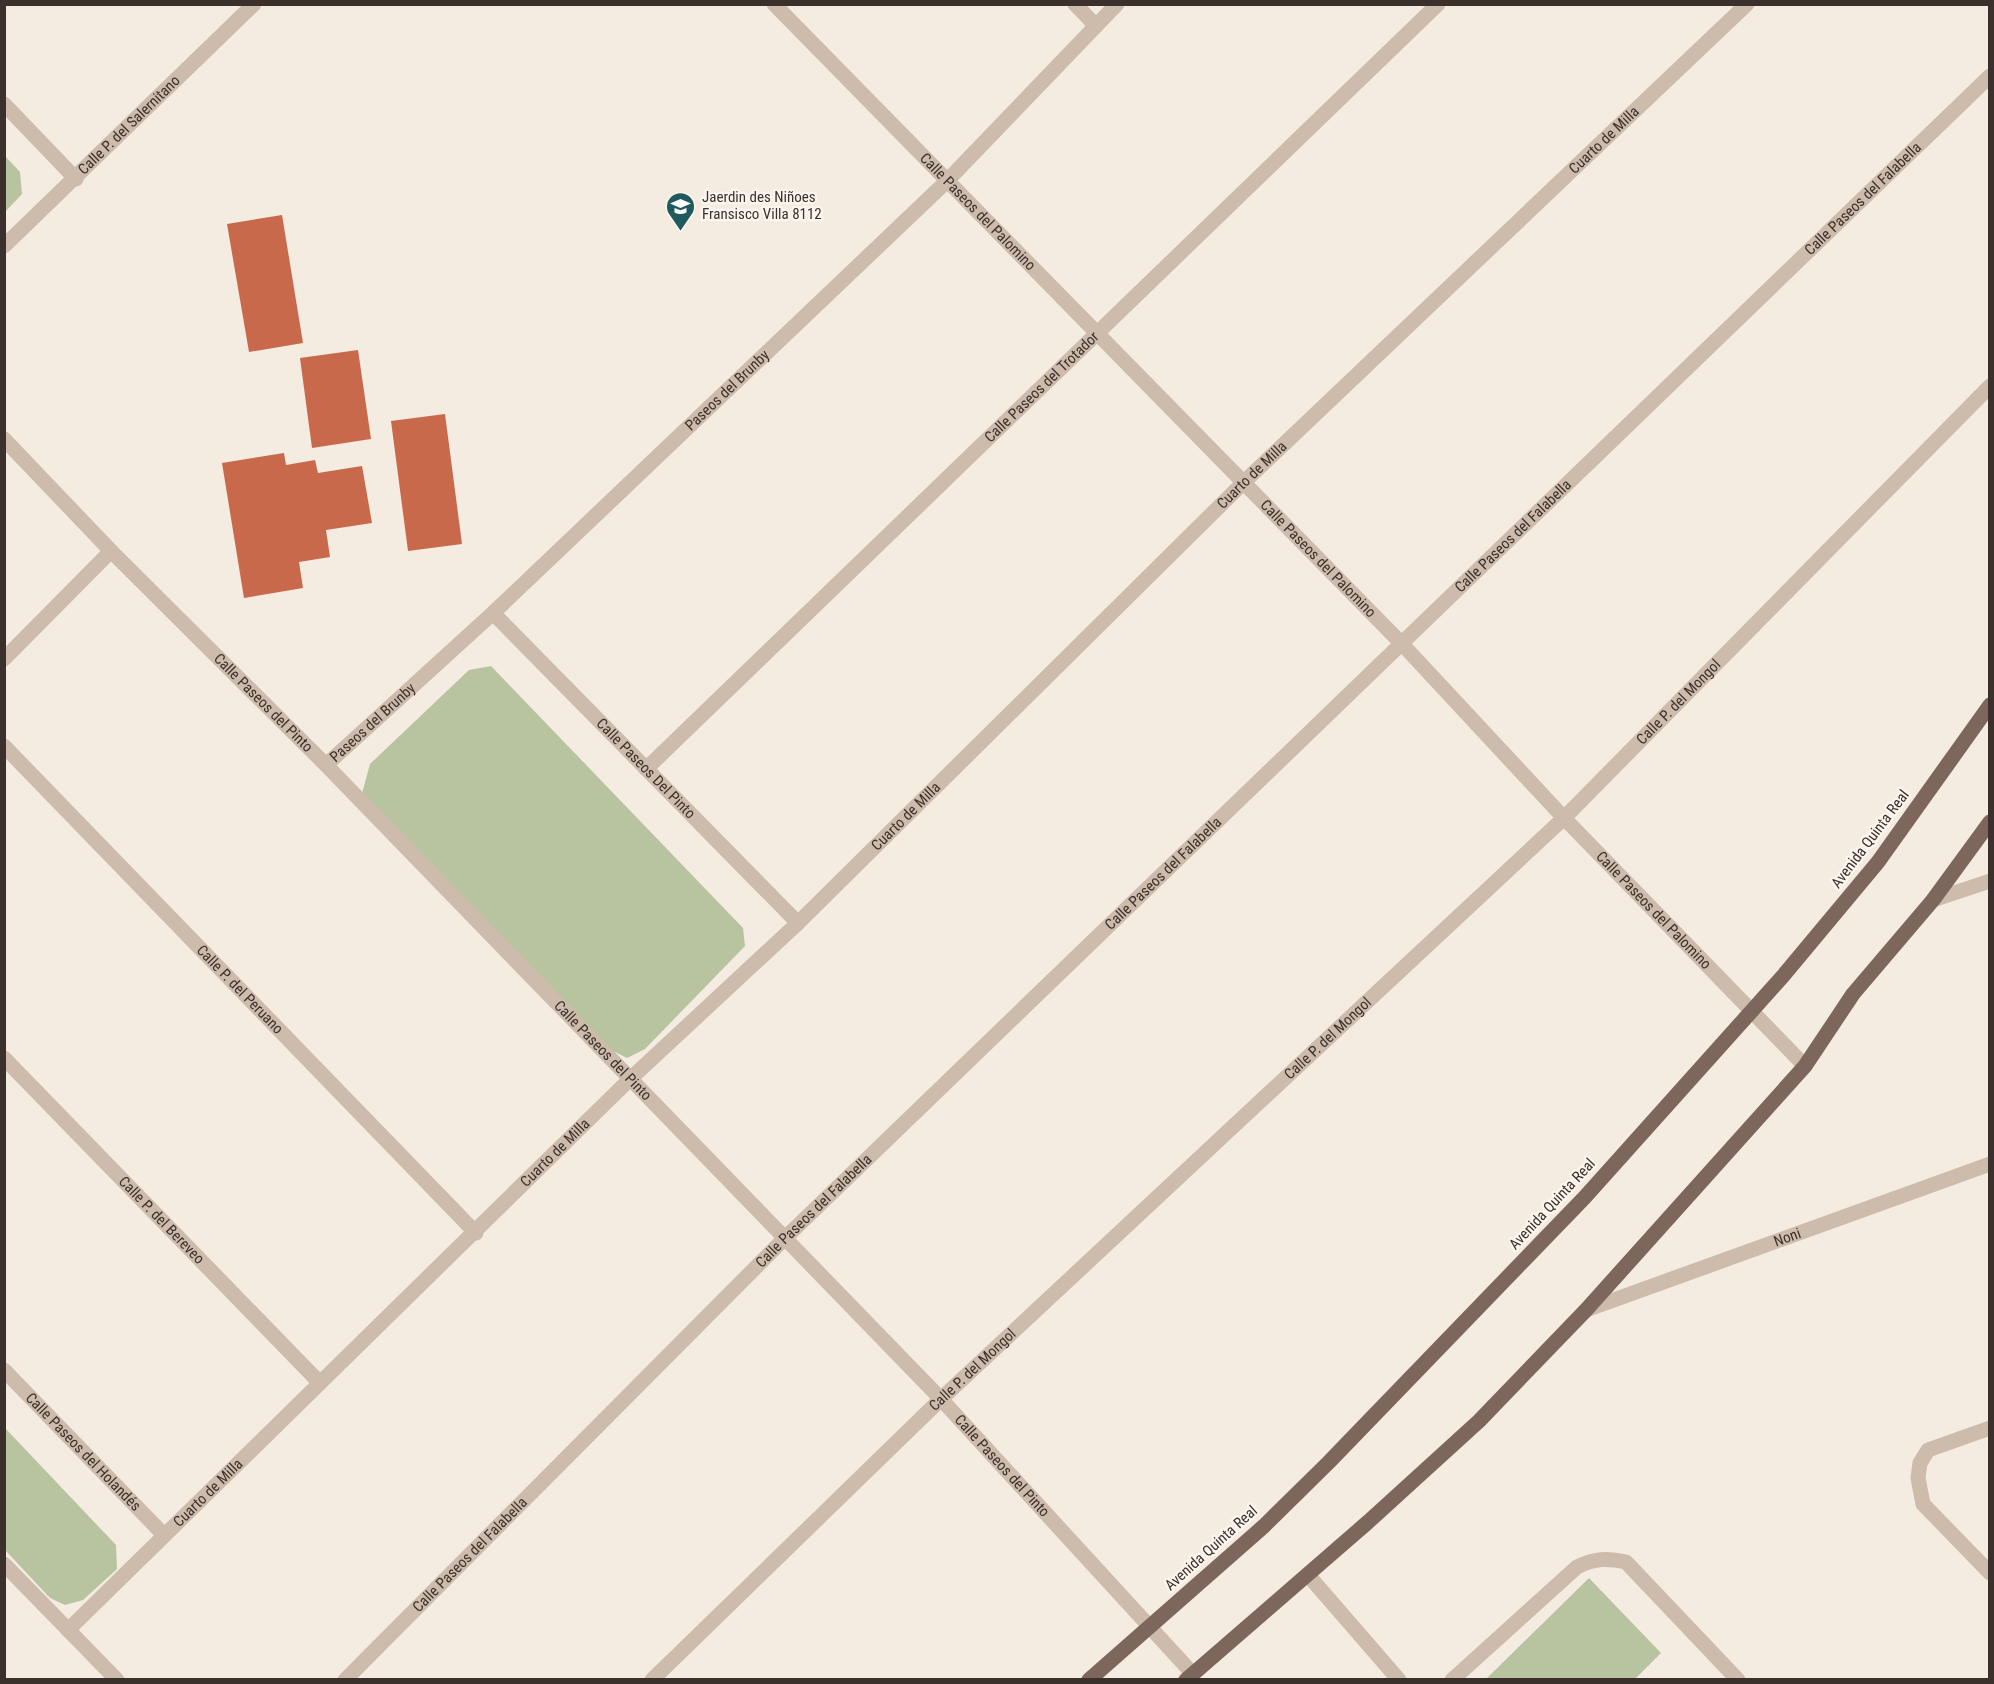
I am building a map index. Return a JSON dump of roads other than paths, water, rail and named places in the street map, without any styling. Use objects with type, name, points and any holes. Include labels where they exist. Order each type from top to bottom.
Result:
[{"type":"main road","name":"Avenida Quinta Real","points":[[1089,1680],[1264,1526],[1329,1462],[1584,1197],[1751,1013],[1878,862],[1989,705]]},
{"type":"main road","points":[[1190,1677],[1308,1575],[1479,1421],[1586,1310],[1805,1066],[1853,994],[1933,900],[1989,822]]},
{"type":"street","name":"Calle P. del Salernitano","points":[[4,246],[76,179],[254,4]]},
{"type":"street","name":"Calle Paseos del Palomino","points":[[774,4],[1402,645],[1564,818],[1805,1066]]},
{"type":"street","points":[[1075,4],[1095,26]]},
{"type":"street","name":"Paseos del Brunby","points":[[326,765],[493,613],[946,182],[1117,4]]},
{"type":"street","name":"Calle Paseos del Trotador","points":[[646,769],[1099,335],[1438,4]]},
{"type":"street","name":"Cuarto de Milla","points":[[68,1630],[163,1534],[476,1233],[629,1080],[798,923],[1243,483],[1747,4]]},
{"type":"street","name":"Calle Paseos del Falabella","points":[[345,1680],[784,1239],[1989,76]]},
{"type":"street","points":[[4,104],[76,179]]},
{"type":"street","name":"Calle P. del Mongol","points":[[652,1680],[941,1399],[1564,818],[1989,387]]},
{"type":"street","name":"Calle Paseos del Pinto","points":[[4,439],[111,551],[326,765],[629,1080],[941,1399],[1149,1628],[1190,1677]]},
{"type":"street","points":[[4,659],[111,551]]},
{"type":"street","name":"Calle Paseos Del Pinto","points":[[493,613],[798,923]]},
{"type":"street","name":"Calle P. del Peruano","points":[[4,746],[476,1233]]},
{"type":"street","points":[[1933,900],[1989,881]]},
{"type":"street","name":"Calle P. del Bereveo","points":[[4,1058],[320,1383]]},
{"type":"street","name":"Noni","points":[[1586,1310],[1989,1164]]},
{"type":"street","name":"Calle Paseos del Holandés","points":[[4,1370],[163,1534]]},
{"type":"street","points":[[1989,1428],[1928,1450],[1920,1463],[1918,1478],[1923,1504],[1989,1573]]},
{"type":"street","points":[[1452,1680],[1577,1567],[1592,1560],[1608,1558],[1626,1562],[1738,1680]]},
{"type":"street","points":[[4,1564],[117,1680]]},
{"type":"street","points":[[1308,1575],[1399,1680]]},
{"type":"place","name":"Jaerdin des Niñoes Fransisco Villa 8112","points":[[681,232]]}]
